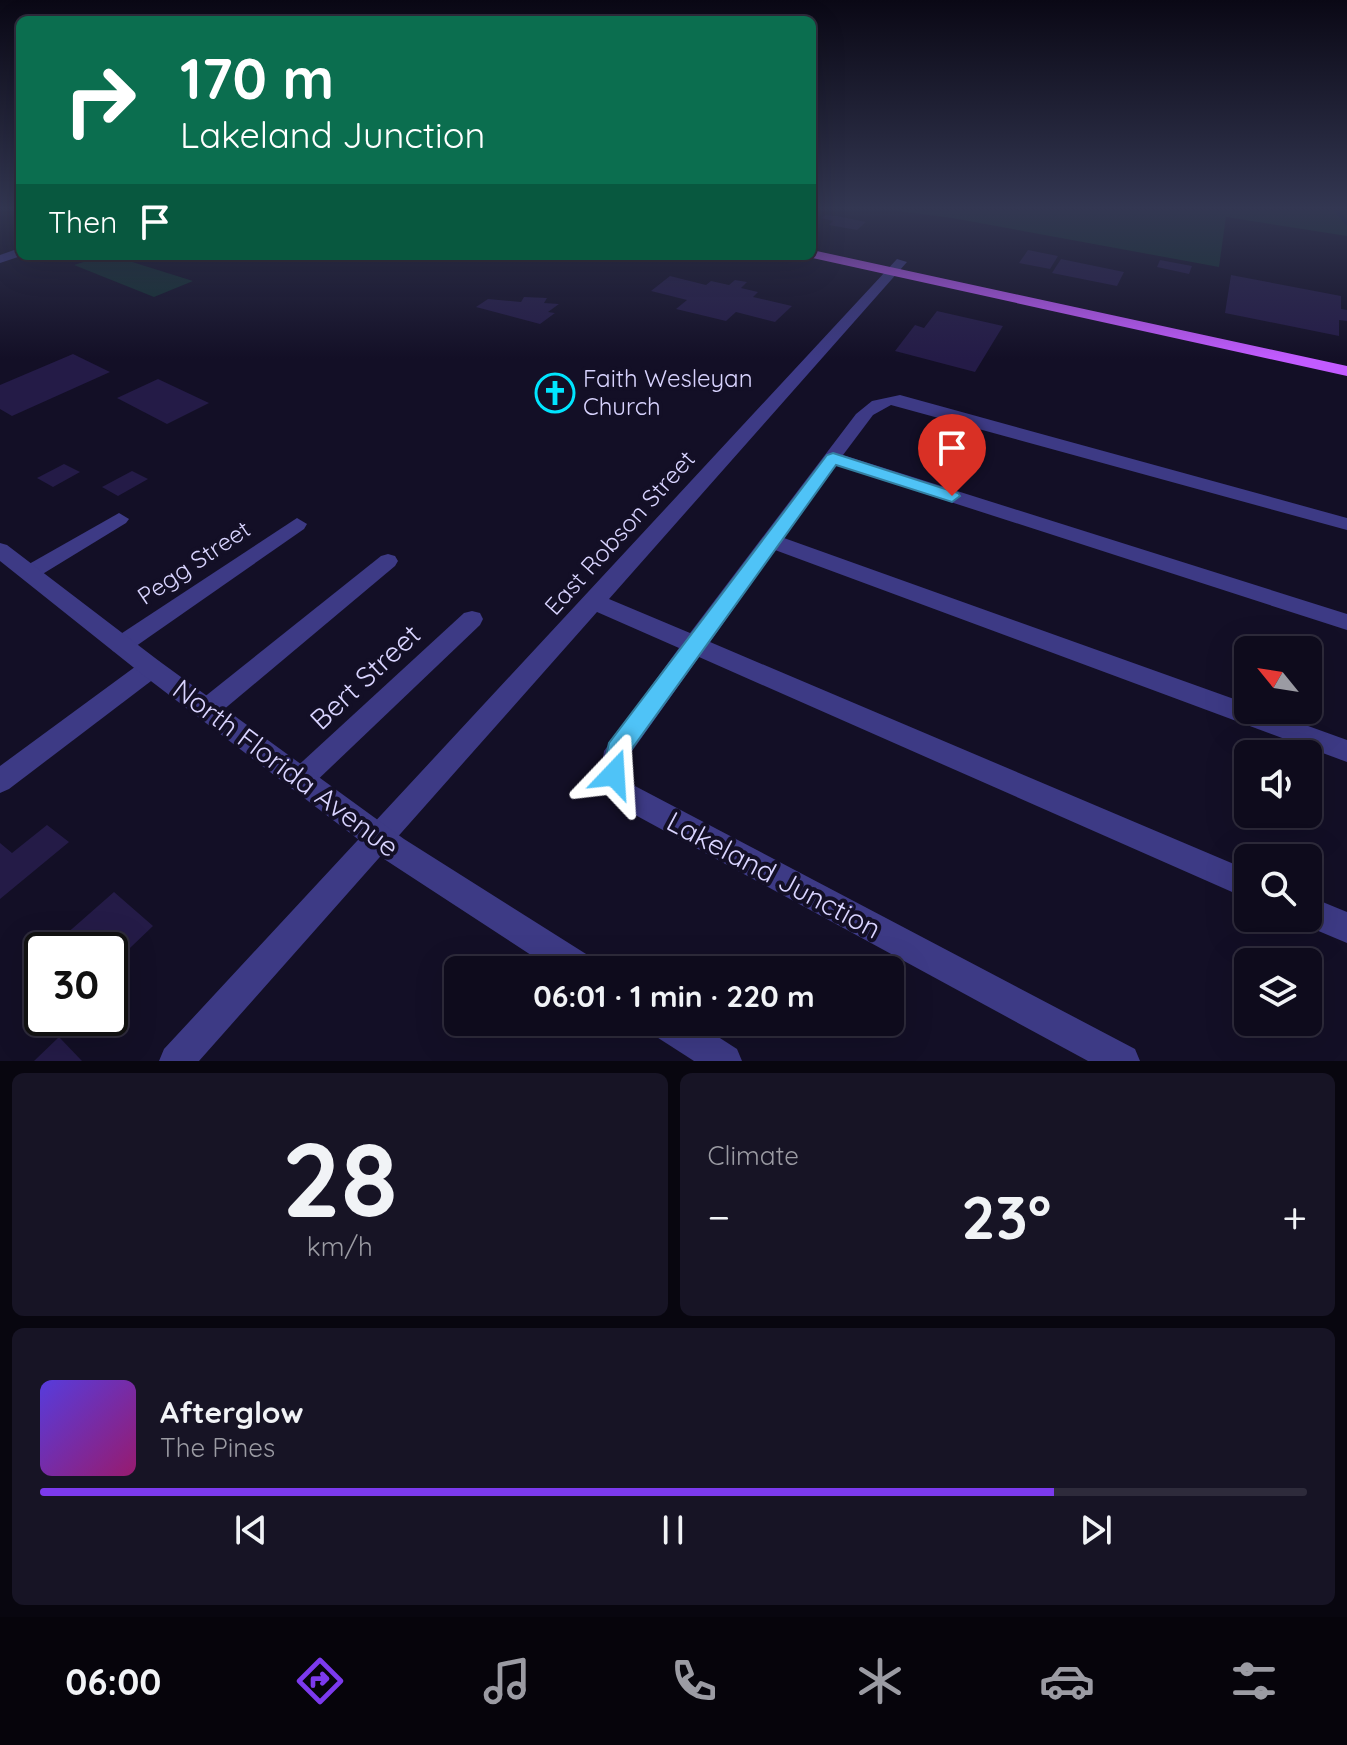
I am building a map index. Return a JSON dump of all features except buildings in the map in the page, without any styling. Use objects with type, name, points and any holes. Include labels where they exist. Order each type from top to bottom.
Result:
[{"type":"main road","points":[[851,260],[897,266],[1347,358]]},
{"type":"main road","points":[[872,260],[1347,371]]},
{"type":"street","name":"East Robson Street","points":[[176,1061],[897,266]]},
{"type":"street","name":"Lakeland Junction","points":[[1123,1061],[625,795],[614,774],[617,751],[871,406],[890,400],[900,400],[1347,524]]},
{"type":"street","points":[[833,458],[1347,622]]},
{"type":"street","points":[[29,573],[119,519]]},
{"type":"street","name":"Pegg Street","points":[[121,645],[297,524]]},
{"type":"street","points":[[772,541],[1347,751]]},
{"type":"street","name":"North Florida Avenue","points":[[0,550],[378,838],[561,956]]},
{"type":"street","points":[[207,709],[388,561]]},
{"type":"street","points":[[593,601],[1234,879]]},
{"type":"street","name":"Bert Street","points":[[300,780],[472,619]]},
{"type":"street","points":[[0,781],[151,668]]},
{"type":"street","points":[[1322,917],[1347,928]]},
{"type":"street","points":[[686,1036],[725,1061]]},
{"type":"green space","points":[[90,260],[126,260],[193,281],[154,297],[74,265]]},
{"type":"green space","points":[[1178,260],[1220,260],[1219,267]]},
{"type":"place","name":"Faith Wesleyan Church","points":[[555,393]]},
{"type":"route","points":[[614,774],[617,751],[833,458],[952,496]]}]
